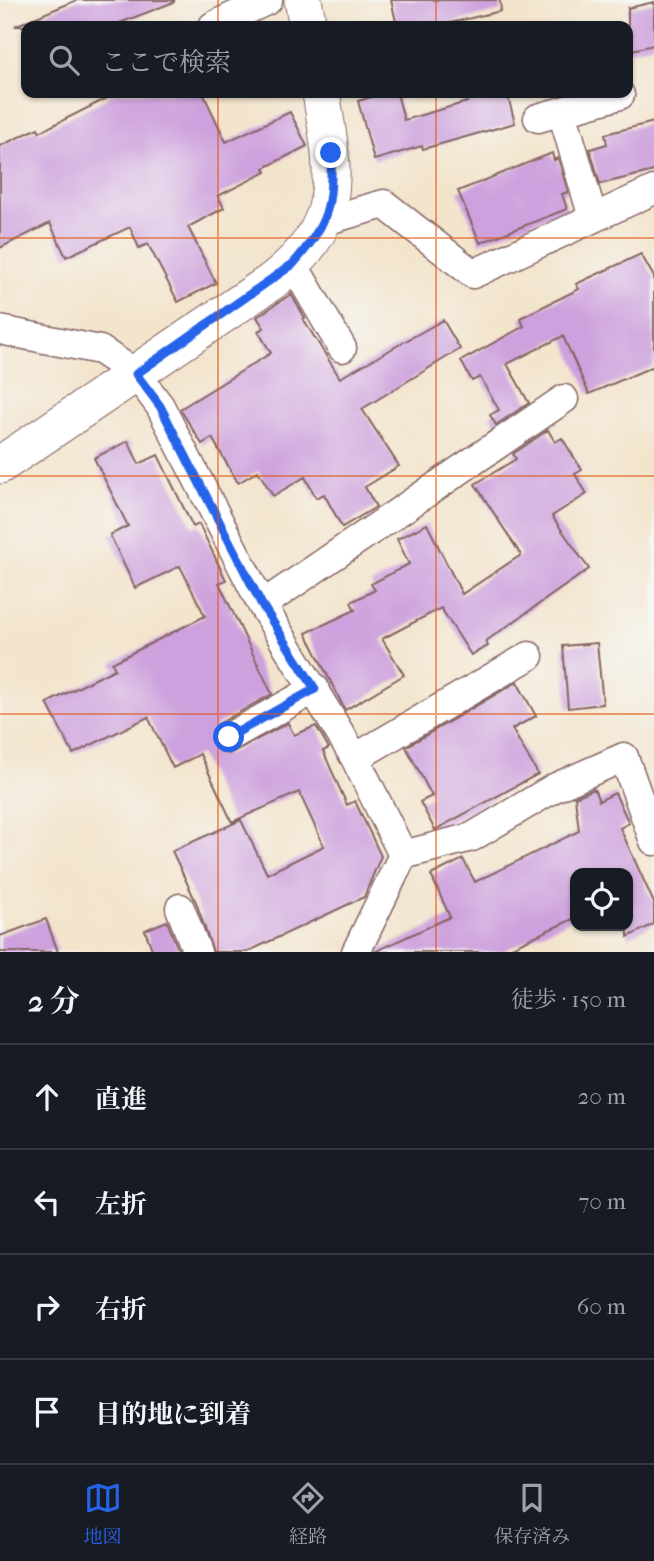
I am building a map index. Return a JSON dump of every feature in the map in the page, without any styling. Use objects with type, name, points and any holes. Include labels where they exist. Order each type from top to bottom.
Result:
[{"type":"street","points":[[224,21],[268,0]]},
{"type":"street","points":[[303,0],[307,21]]},
{"type":"street","points":[[0,466],[293,264],[311,244],[324,221],[332,192],[322,98]]},
{"type":"street","points":[[593,218],[550,115],[610,98]]},
{"type":"street","points":[[324,221],[384,204],[473,274],[654,190]]},
{"type":"street","points":[[293,264],[342,348]]},
{"type":"street","points":[[0,330],[100,350],[136,374],[160,406],[262,605],[355,758],[403,855]]},
{"type":"street","points":[[262,605],[564,399]]},
{"type":"street","points":[[355,758],[529,656]]},
{"type":"street","points":[[229,737],[315,689]]},
{"type":"street","points":[[356,952],[403,855],[472,837],[554,788],[624,757],[654,841]]},
{"type":"street","points":[[180,908],[197,952]]},
{"type":"building","points":[[77,0],[174,0],[125,21],[27,21]]},
{"type":"building","points":[[391,0],[500,0],[501,11],[458,21],[396,21]]},
{"type":"building","points":[[654,2],[654,45],[633,50],[633,21],[628,21],[628,8]]},
{"type":"building","points":[[107,98],[205,98],[226,142],[290,112],[307,146],[264,168],[266,172],[218,196],[224,208],[188,227],[216,283],[178,302],[148,244],[139,248],[130,227],[66,257],[50,223],[0,248],[0,146],[38,128],[40,132]]},
{"type":"building","points":[[368,98],[398,98],[404,120],[467,102],[466,98],[508,98],[515,123],[374,160],[358,101]]},
{"type":"building","points":[[654,122],[654,171],[600,184],[590,149],[607,144],[605,134]]},
{"type":"building","points":[[552,153],[554,160],[558,158],[568,192],[562,194],[567,209],[480,243],[458,191]]},
{"type":"building","points":[[641,254],[654,277],[654,366],[589,394],[563,336],[507,364],[529,403],[496,425],[490,415],[499,410],[480,377],[472,381],[461,361],[524,326],[520,318],[579,289],[576,284]]},
{"type":"building","points":[[291,294],[305,318],[303,319],[340,378],[443,320],[460,349],[362,409],[399,466],[365,487],[376,507],[342,527],[324,494],[316,498],[305,477],[273,496],[258,471],[238,483],[212,438],[202,444],[180,409],[271,353],[258,331],[264,328],[257,317]]},
{"type":"building","points":[[548,430],[555,442],[562,438],[582,470],[575,474],[587,494],[552,516],[589,569],[486,641],[488,646],[471,655],[441,608],[382,639],[404,675],[345,710],[306,633],[355,610],[351,602],[375,590],[371,584],[409,564],[397,539],[427,524],[462,594],[521,555],[475,484],[516,459],[513,454]]},
{"type":"building","points":[[128,441],[139,464],[158,455],[193,527],[199,524],[226,580],[219,583],[272,694],[220,723],[212,736],[215,746],[221,752],[229,754],[288,723],[294,735],[316,726],[329,748],[323,751],[347,805],[355,801],[381,856],[364,897],[247,952],[213,952],[196,902],[172,851],[241,820],[267,874],[324,846],[299,792],[232,822],[200,754],[173,768],[148,717],[73,754],[47,703],[115,669],[112,663],[205,616],[180,566],[135,588],[110,535],[128,526],[94,458]]},
{"type":"building","points":[[597,643],[603,704],[568,708],[563,646]]},
{"type":"building","points":[[517,682],[536,716],[512,729],[538,774],[435,830],[420,802],[432,796],[406,747]]},
{"type":"building","points":[[594,789],[599,801],[615,793],[629,823],[620,828],[654,903],[654,924],[628,937],[628,931],[633,931],[633,868],[570,868],[570,920],[501,952],[374,952],[450,917],[431,875],[463,859],[475,882],[579,831],[575,797]]},
{"type":"building","points":[[46,919],[58,952],[0,952],[0,936]]},
{"type":"building","points":[[167,921],[179,952],[153,952],[145,930]]},
{"type":"route","points":[[229,737],[315,689],[262,605],[160,406],[136,374],[271,282],[293,264],[311,244],[324,221],[332,192],[331,153]]}]
